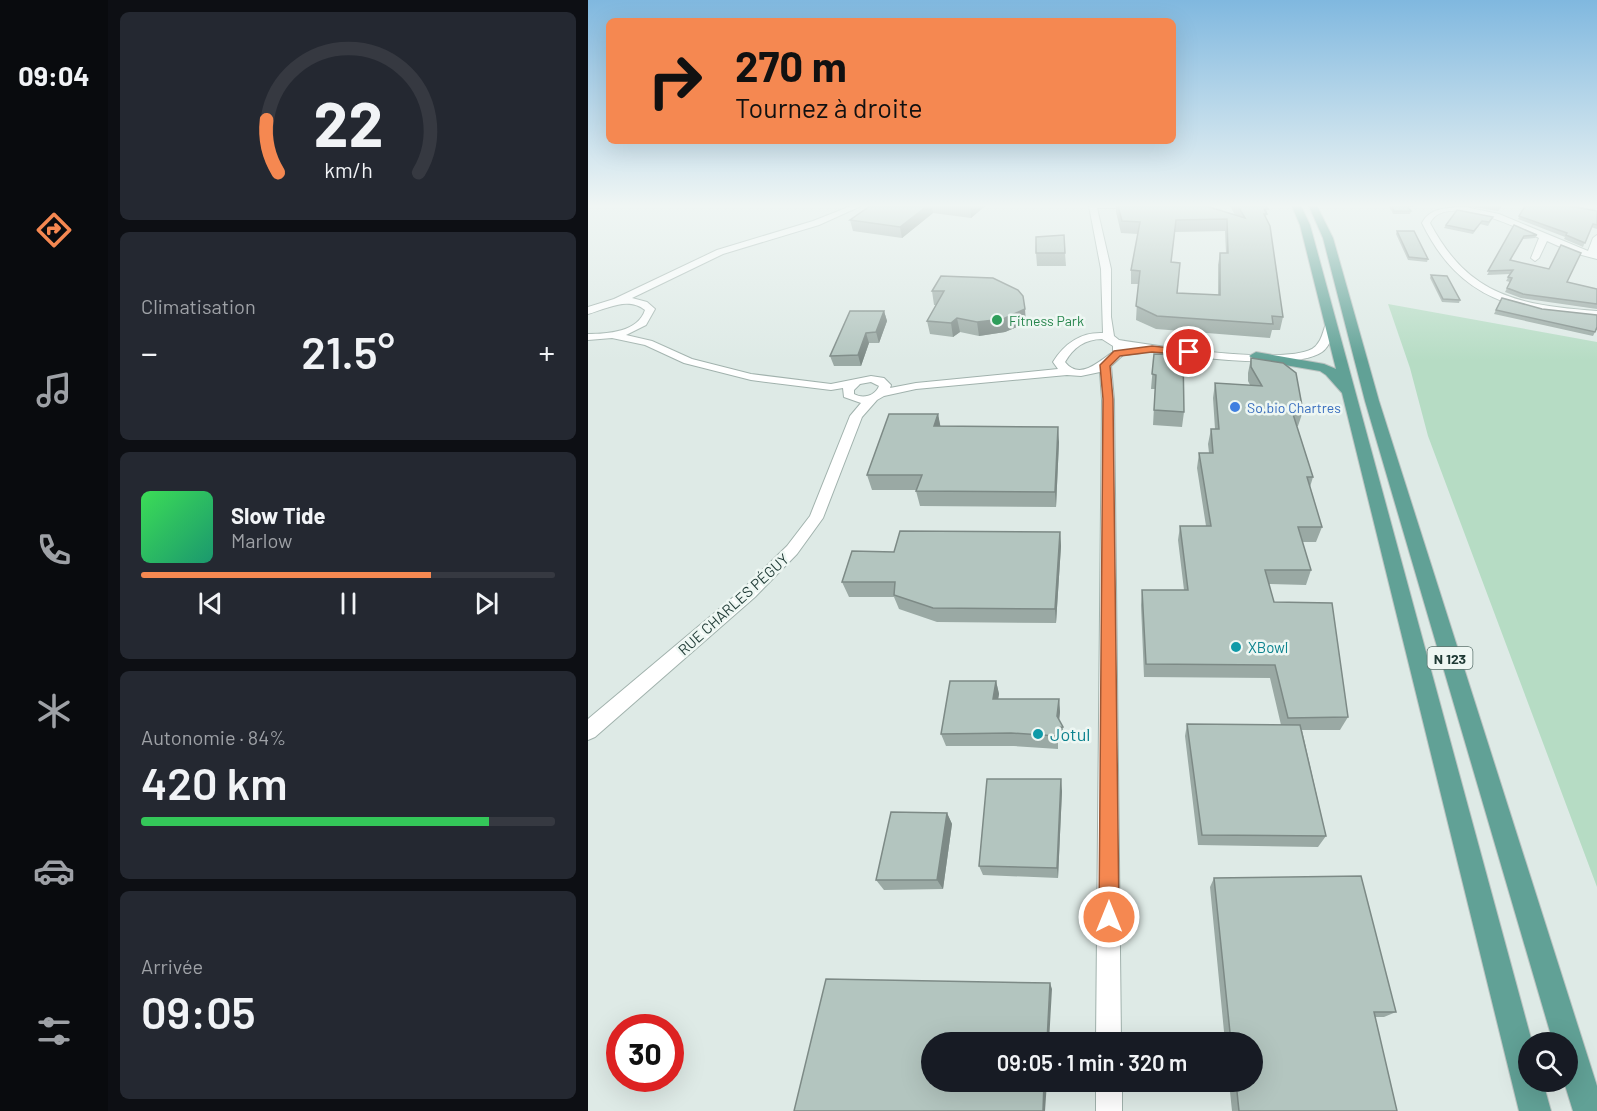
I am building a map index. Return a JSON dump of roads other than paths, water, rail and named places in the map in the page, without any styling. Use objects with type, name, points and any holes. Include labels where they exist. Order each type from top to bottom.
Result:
[{"type":"main road","name":"N 123","points":[[1314,258],[1535,1111]]},
{"type":"main road","name":"N 123","points":[[1333,258],[1372,401],[1589,1111]]},
{"type":"main road","points":[[1256,356],[1324,368],[1335,377],[1349,398]]},
{"type":"street","points":[[590,309],[614,303],[706,258]]},
{"type":"street","points":[[1104,258],[1106,317],[1114,345],[1105,365],[1108,421],[1109,1032]]},
{"type":"street","points":[[1446,258],[1456,270],[1485,291],[1508,300],[1542,309],[1597,314]]},
{"type":"street","points":[[642,303],[652,286]]},
{"type":"street","points":[[588,337],[611,335],[641,324],[650,314],[650,309],[642,303],[614,303]]},
{"type":"street","points":[[1026,376],[1059,362],[1076,343],[1089,336],[1106,317]]},
{"type":"street","points":[[1089,336],[1114,345],[1152,349],[1227,356],[1295,356],[1315,352],[1324,344],[1331,323]]},
{"type":"street","points":[[641,324],[642,333],[648,343]]},
{"type":"street","points":[[611,335],[648,343],[688,361],[722,371],[779,382],[831,387],[871,379],[880,391]]},
{"type":"street","points":[[1059,362],[1069,371]]},
{"type":"street","points":[[831,387],[850,397],[916,386],[1069,371],[1087,373],[1105,365]]},
{"type":"street","points":[[1087,373],[1106,388]]},
{"type":"street","points":[[856,416],[850,397],[850,386],[857,381]]},
{"type":"street","name":"RUE CHARLES PÉGUY","points":[[588,731],[749,593],[792,550],[816,518],[856,416],[880,391]]},
{"type":"street","points":[[1109,1092],[1109,1111]]},
{"type":"place","name":"Fitness Park","points":[[997,320]]},
{"type":"place","name":"So.bio Chartres","points":[[1235,407]]},
{"type":"place","name":"XBowl","points":[[1236,647]]},
{"type":"place","name":"Jotul","points":[[1038,734]]}]
